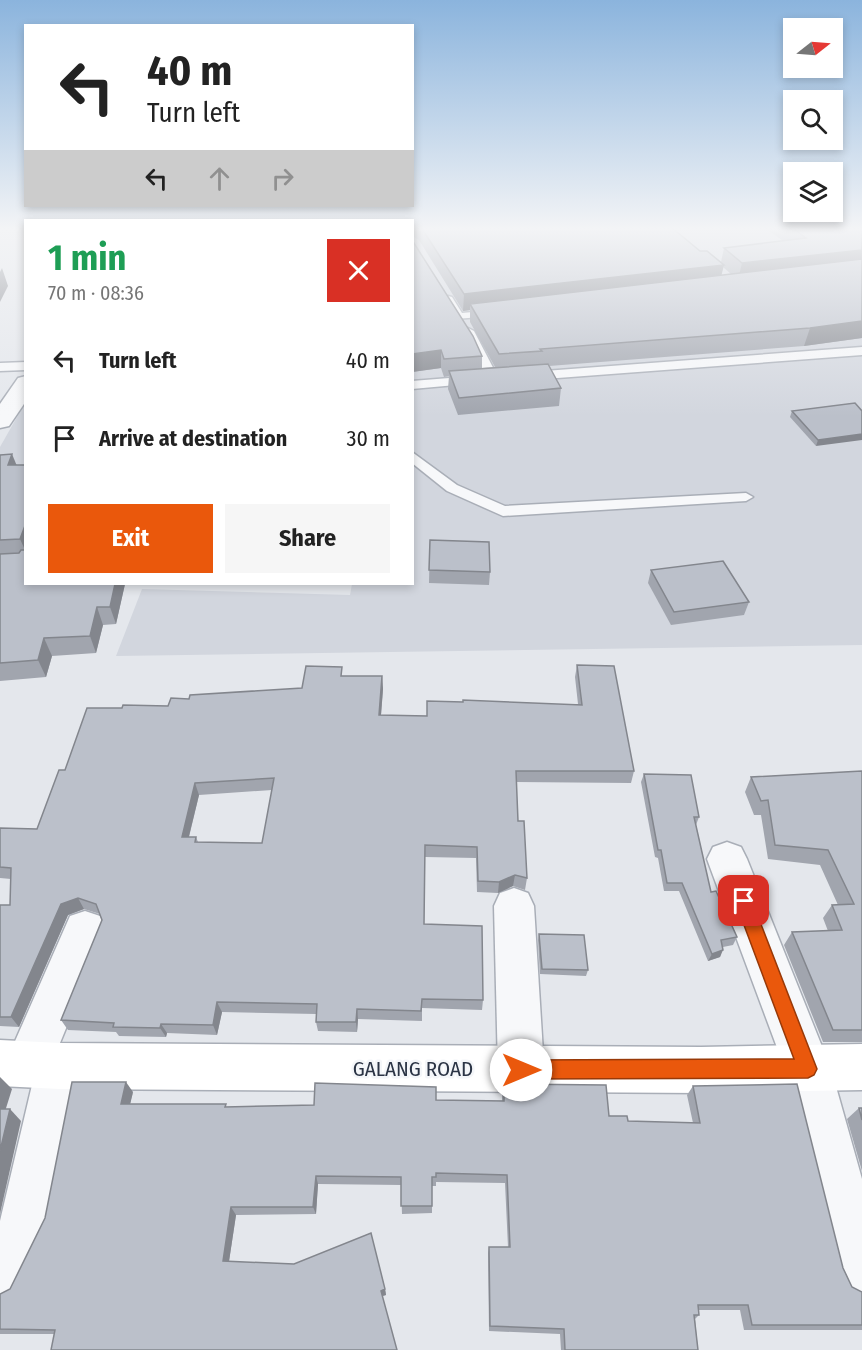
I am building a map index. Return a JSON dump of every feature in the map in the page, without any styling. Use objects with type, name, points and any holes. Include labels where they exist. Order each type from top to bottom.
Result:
[{"type":"street","points":[[0,421],[24,386]]},
{"type":"street","points":[[728,859],[808,1069],[862,1273]]},
{"type":"street","points":[[514,906],[521,1070]]},
{"type":"street","points":[[0,1275],[26,1225],[29,1064],[85,930]]},
{"type":"street","name":"GALANG ROAD","points":[[29,1064],[521,1070],[862,1067]]},
{"type":"lane","points":[[443,290],[480,352],[504,378]]},
{"type":"lane","points":[[459,317],[505,312]]},
{"type":"lane","points":[[414,385],[862,351]]},
{"type":"lane","points":[[0,367],[24,366]]},
{"type":"lane","points":[[414,458],[452,488],[503,511],[746,497]]},
{"type":"shaded area","points":[[414,290],[862,290],[862,645],[116,656],[142,589],[350,595],[352,585],[414,585]]},
{"type":"shaded area","points":[[24,405],[24,465],[0,466],[0,447]]},
{"type":"building","points":[[414,290],[444,290],[473,336],[482,356],[444,359],[441,350],[414,354]]},
{"type":"building","points":[[461,290],[500,290],[464,294]]},
{"type":"building","points":[[592,290],[862,290],[862,321],[810,328],[499,354],[470,304]]},
{"type":"building","points":[[548,364],[561,388],[459,398],[449,371]]},
{"type":"building","points":[[855,403],[862,411],[862,434],[818,440],[792,411]]},
{"type":"building","points":[[12,454],[8,465],[24,465],[24,528],[20,539],[0,540],[0,455]]},
{"type":"building","points":[[430,540],[489,542],[490,572],[429,570]]},
{"type":"building","points":[[24,550],[24,585],[115,585],[110,607],[97,607],[90,636],[44,638],[38,660],[0,663],[0,554],[19,553]]},
{"type":"building","points":[[723,561],[749,602],[674,612],[651,570]]},
{"type":"building","points":[[577,665],[614,666],[634,771],[516,771],[518,821],[524,821],[527,878],[515,875],[499,882],[478,881],[477,847],[425,845],[424,924],[482,926],[483,1000],[422,999],[421,1011],[357,1009],[356,1022],[316,1022],[317,1004],[217,1002],[213,1025],[161,1024],[160,1028],[113,1027],[114,1023],[61,1020],[102,920],[96,904],[78,898],[61,904],[11,1017],[0,1017],[0,905],[10,905],[11,868],[0,867],[0,828],[37,829],[59,770],[65,770],[87,708],[122,708],[123,705],[168,706],[171,698],[189,699],[190,695],[302,688],[306,666],[342,667],[341,676],[382,676],[379,715],[427,716],[427,701],[463,702],[463,700],[582,705]],"holes":[[[274,778],[262,843],[195,842],[196,837],[182,837],[195,783]]]},
{"type":"building","points":[[862,771],[862,1030],[833,1030],[792,932],[842,930],[832,905],[854,904],[828,850],[775,845],[768,800],[761,801],[751,777]]},
{"type":"building","points":[[644,774],[691,775],[699,817],[694,817],[711,892],[716,891],[737,937],[721,940],[723,950],[712,954],[682,883],[667,883],[661,850],[658,850]]},
{"type":"building","points":[[539,934],[584,935],[588,970],[542,969]]},
{"type":"building","points":[[72,1082],[126,1082],[121,1104],[226,1104],[225,1107],[314,1105],[315,1083],[436,1087],[436,1100],[504,1101],[504,1084],[606,1085],[609,1116],[627,1116],[628,1121],[700,1123],[693,1086],[797,1084],[843,1268],[852,1287],[862,1292],[862,1325],[752,1325],[748,1305],[698,1305],[699,1315],[694,1315],[698,1350],[565,1350],[564,1329],[490,1326],[489,1247],[510,1247],[507,1175],[436,1173],[436,1177],[432,1177],[432,1206],[401,1206],[401,1177],[316,1176],[313,1207],[231,1207],[223,1261],[294,1264],[371,1233],[385,1289],[381,1291],[397,1350],[51,1350],[55,1330],[0,1329],[0,1294],[10,1289],[45,1218]]},
{"type":"building","points":[[0,1109],[10,1109],[0,1151]]},
{"type":"route","points":[[521,1070],[808,1069],[744,901]]}]
